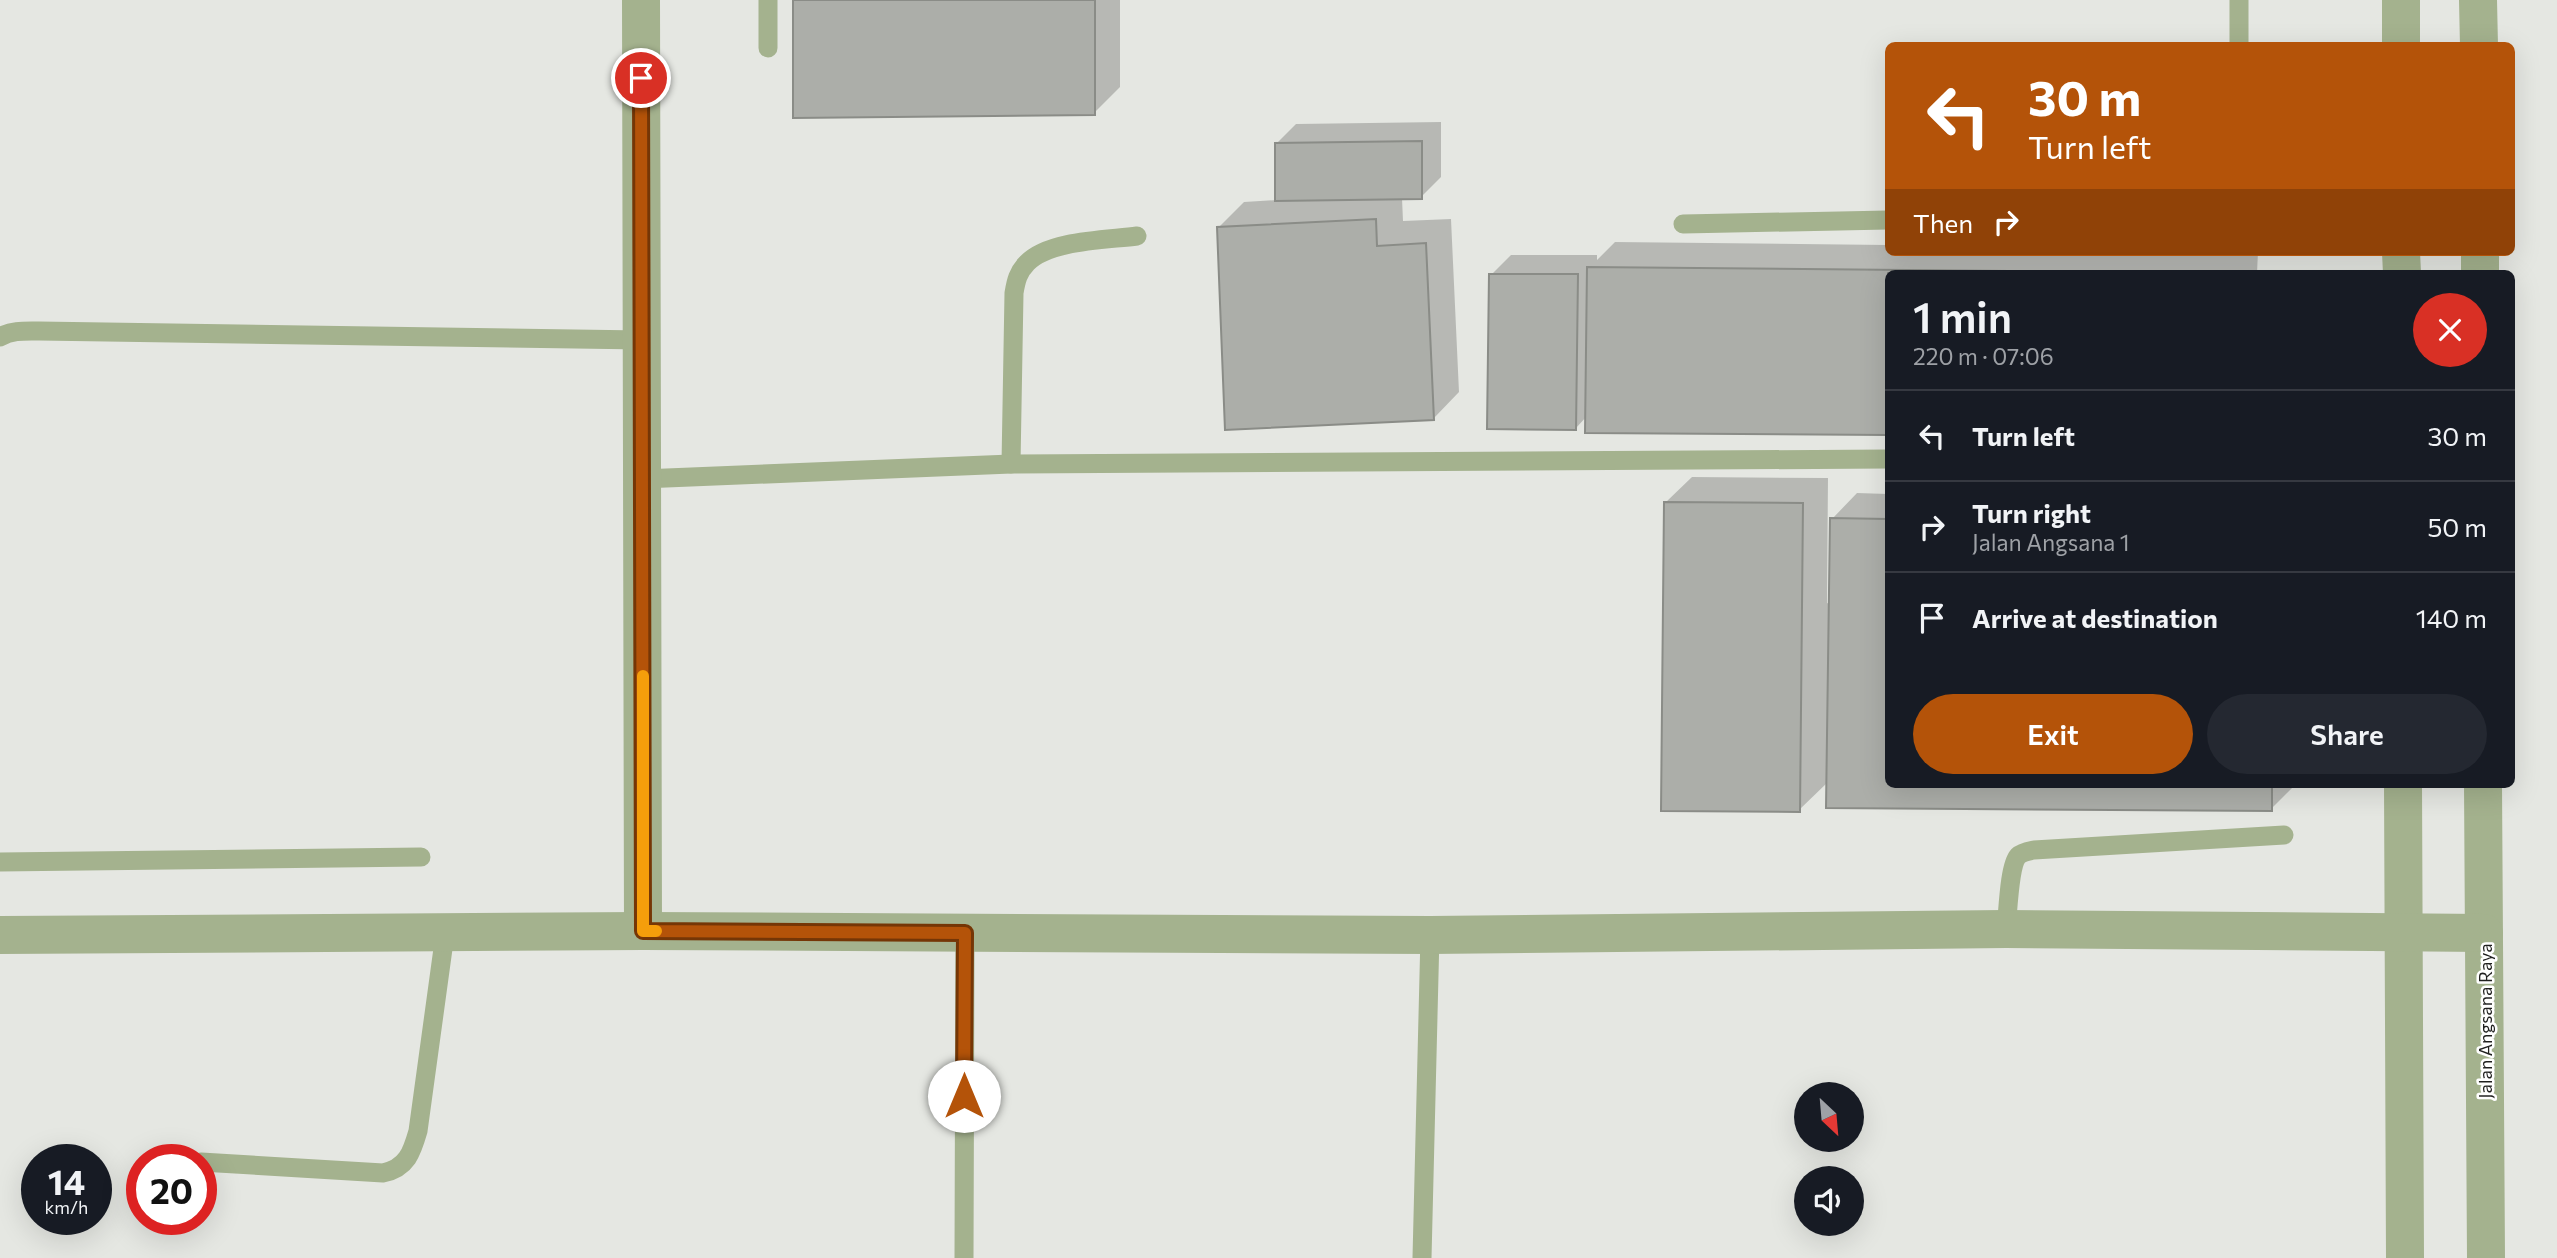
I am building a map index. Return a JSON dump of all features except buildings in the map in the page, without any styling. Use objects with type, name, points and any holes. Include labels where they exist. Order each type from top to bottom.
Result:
[{"type":"street","points":[[641,0],[643,931]]},
{"type":"street","points":[[2401,0],[2401,42]]},
{"type":"street","points":[[2478,0],[2479,42]]},
{"type":"street","points":[[2403,788],[2405,1258]]},
{"type":"street","name":"Jalan Angsana Raya","points":[[2483,788],[2486,1258]]},
{"type":"street","points":[[0,935],[643,931],[1430,935],[2006,929],[2484,933]]},
{"type":"lane","points":[[768,0],[768,48]]},
{"type":"lane","points":[[2239,0],[2239,42]]},
{"type":"lane","points":[[1683,224],[1885,220]]},
{"type":"lane","points":[[1011,464],[1014,293],[1018,275],[1028,261],[1043,252],[1064,245],[1138,236]]},
{"type":"lane","points":[[0,337],[7,333],[39,331],[642,340]]},
{"type":"lane","points":[[642,479],[1011,464],[1885,458]]},
{"type":"lane","points":[[2006,929],[2014,868],[2018,856],[2024,852],[2284,835]]},
{"type":"lane","points":[[0,862],[421,857]]},
{"type":"lane","points":[[217,1163],[383,1173],[395,1171],[405,1163],[413,1152],[418,1131],[445,933]]},
{"type":"lane","points":[[964,1258],[965,933]]},
{"type":"lane","points":[[1422,1258],[1430,935]]},
{"type":"slow traffic","points":[[643,676],[643,931],[656,931]]},
{"type":"route","points":[[641,78],[643,931],[965,933],[964,1096]]}]
